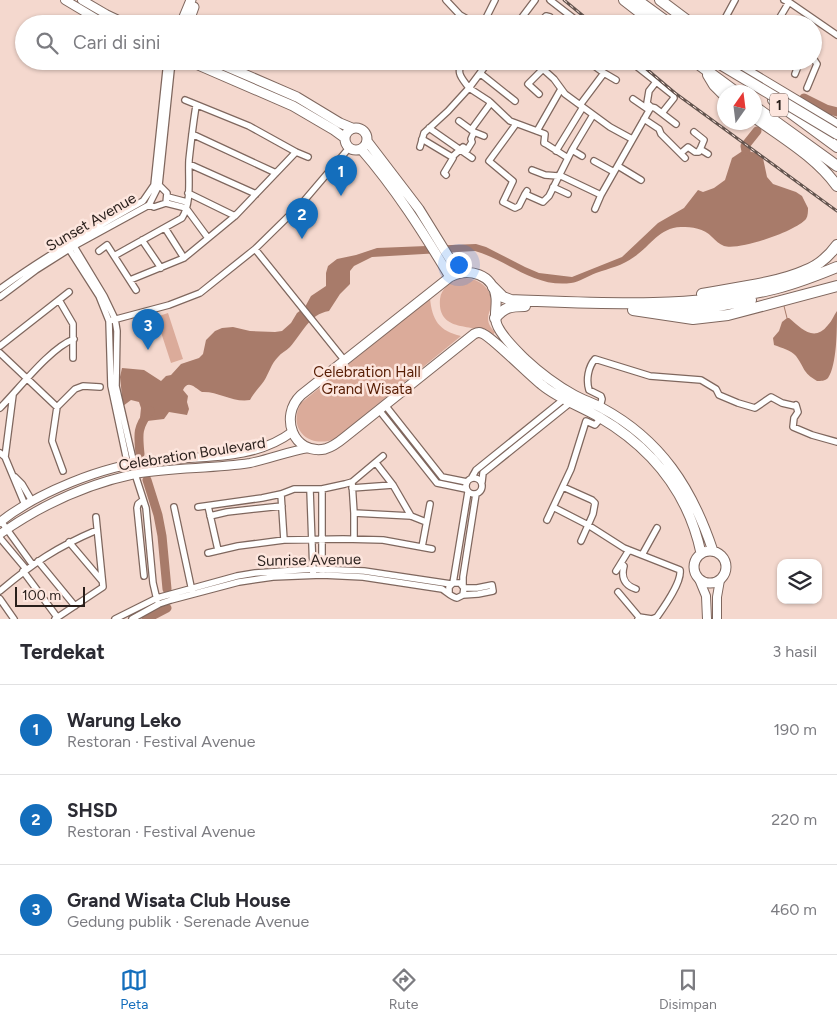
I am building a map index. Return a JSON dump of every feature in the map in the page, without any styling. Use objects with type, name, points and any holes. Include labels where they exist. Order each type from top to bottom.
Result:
[{"type":"highway","points":[[614,0],[633,15]]},
{"type":"highway","points":[[624,0],[643,15]]},
{"type":"highway","points":[[637,0],[658,15]]},
{"type":"highway","points":[[646,0],[665,15]]},
{"type":"highway","points":[[660,0],[680,15]]},
{"type":"highway","points":[[705,70],[726,85]]},
{"type":"highway","points":[[705,70],[717,88]]},
{"type":"highway","name":"1","points":[[731,70],[837,134]]},
{"type":"highway","name":"1","points":[[735,70],[837,147]]},
{"type":"highway","name":"1","points":[[745,70],[837,125]]},
{"type":"highway","points":[[755,70],[794,98],[837,120]]},
{"type":"highway","name":"1","points":[[762,112],[837,166]]},
{"type":"highway","points":[[762,123],[828,174],[837,186]]},
{"type":"highway","points":[[493,287],[503,297],[511,300],[592,303],[699,294],[777,279],[804,271],[824,260],[837,245]]},
{"type":"highway","points":[[616,302],[641,303],[699,300],[769,290],[837,267]]},
{"type":"highway","points":[[495,318],[504,308],[515,306],[633,310],[701,309],[764,297],[837,274]]},
{"type":"highway","points":[[633,310],[693,319],[728,315],[837,286]]},
{"type":"main road","points":[[185,15],[191,0]]},
{"type":"main road","points":[[191,15],[197,0]]},
{"type":"main road","points":[[215,70],[297,97],[340,123],[352,128]]},
{"type":"main road","points":[[230,70],[310,114],[345,138],[350,148],[355,150],[361,149],[367,142]]},
{"type":"main road","points":[[345,138],[347,132],[352,128],[358,127],[363,129],[367,135],[367,142],[453,264],[462,271],[476,273],[493,287],[496,298],[495,318],[498,327],[516,350],[550,380],[574,395],[600,407],[642,435],[678,474],[693,499],[713,550],[724,559],[726,566],[724,574],[720,580],[713,583],[699,579],[694,573],[693,565],[701,553],[713,550]]},
{"type":"main road","points":[[361,149],[415,212],[450,276]]},
{"type":"main road","points":[[462,271],[450,276],[301,396],[293,405],[288,435],[309,448],[326,449],[337,443],[474,334],[481,333],[490,338],[526,373],[545,388],[601,418],[636,442],[670,480],[696,529],[701,553]]},
{"type":"street","points":[[64,0],[89,15]]},
{"type":"street","points":[[82,0],[106,14]]},
{"type":"street","points":[[446,0],[461,15]]},
{"type":"street","points":[[488,15],[495,0]]},
{"type":"street","points":[[523,15],[534,0]]},
{"type":"street","points":[[550,0],[569,15]]},
{"type":"street","points":[[727,15],[735,0]]},
{"type":"street","points":[[780,15],[787,1],[807,15]]},
{"type":"street","points":[[822,26],[837,36]]},
{"type":"street","name":"Sunset Avenue","points":[[0,290],[143,201],[154,185],[166,70]]},
{"type":"street","name":"Sunset Avenue","points":[[70,245],[148,205],[159,185],[171,70]]},
{"type":"street","points":[[458,70],[458,74],[469,88],[490,102],[508,120],[545,134],[544,143],[568,158]]},
{"type":"street","points":[[420,147],[422,138],[429,128],[448,111],[483,70]]},
{"type":"street","points":[[539,94],[528,84],[541,70]]},
{"type":"street","points":[[545,70],[565,94],[610,127],[632,139]]},
{"type":"street","points":[[600,70],[616,80]]},
{"type":"street","points":[[641,70],[674,96],[662,113]]},
{"type":"street","points":[[795,74],[797,70]]},
{"type":"street","points":[[807,88],[815,70]]},
{"type":"street","points":[[556,151],[581,106],[604,73]]},
{"type":"street","points":[[480,74],[515,101]]},
{"type":"street","points":[[650,109],[647,103],[647,96],[656,82]]},
{"type":"street","points":[[537,131],[561,89]]},
{"type":"street","points":[[633,99],[650,109],[662,113],[676,124]]},
{"type":"street","points":[[185,100],[249,126],[308,157]]},
{"type":"street","points":[[446,175],[444,174],[452,157],[463,147],[467,150],[469,148],[472,142],[472,131],[490,102]]},
{"type":"street","points":[[114,256],[182,218],[187,205],[189,164],[196,106]]},
{"type":"street","points":[[595,209],[650,109]]},
{"type":"street","points":[[516,124],[486,160],[513,181],[503,202],[515,208],[519,206],[526,192],[543,202],[549,196],[572,150],[593,115]]},
{"type":"street","points":[[644,119],[659,129],[661,134],[683,156],[688,147],[696,153],[700,149],[704,140],[694,132]]},
{"type":"street","points":[[459,121],[472,131],[484,136]]},
{"type":"street","points":[[429,128],[472,158]]},
{"type":"street","points":[[568,130],[580,137]]},
{"type":"street","points":[[192,134],[276,173]]},
{"type":"street","points":[[422,138],[452,157]]},
{"type":"street","points":[[112,320],[169,305],[200,293],[255,249],[303,202],[350,148]]},
{"type":"street","points":[[700,149],[708,154]]},
{"type":"street","points":[[572,150],[582,156]]},
{"type":"street","points":[[130,280],[184,258],[235,216],[296,152]]},
{"type":"street","points":[[594,162],[640,180]]},
{"type":"street","points":[[189,164],[256,194]]},
{"type":"street","points":[[532,170],[545,175],[559,175],[601,196]]},
{"type":"street","points":[[159,185],[167,193],[167,200]]},
{"type":"street","points":[[553,188],[568,194]]},
{"type":"street","points":[[188,194],[235,216]]},
{"type":"street","points":[[148,205],[154,207],[167,200],[187,205],[208,238]]},
{"type":"street","points":[[165,228],[184,258]]},
{"type":"street","points":[[142,240],[161,268]]},
{"type":"street","points":[[70,245],[112,320],[111,386],[131,465]]},
{"type":"street","points":[[99,251],[107,245],[136,290]]},
{"type":"street","points":[[255,249],[345,361]]},
{"type":"street","name":"Sunset Avenue","points":[[0,297],[31,270]]},
{"type":"street","points":[[0,346],[69,292]]},
{"type":"street","points":[[59,300],[73,324],[73,358]]},
{"type":"street","points":[[0,408],[27,378],[65,342],[74,339]]},
{"type":"street","points":[[0,353],[57,407]]},
{"type":"street","points":[[600,407],[601,396],[589,390],[587,384],[589,370],[595,360],[650,376],[701,380],[716,389],[720,395],[754,408],[771,397],[789,405],[796,405],[798,412],[794,418],[793,426],[812,435],[837,442]]},
{"type":"street","points":[[63,471],[52,441],[57,407],[75,389],[83,386],[100,387]]},
{"type":"street","points":[[5,457],[13,395]]},
{"type":"street","points":[[466,482],[476,470],[567,401]]},
{"type":"street","points":[[463,589],[463,577],[476,494],[482,490],[483,473],[567,401]]},
{"type":"street","points":[[382,408],[442,477],[466,482]]},
{"type":"street","points":[[382,408],[438,483],[476,494]]},
{"type":"street","points":[[546,520],[571,469],[586,421],[595,425],[601,418]]},
{"type":"street","points":[[288,435],[292,451]]},
{"type":"street","name":"Celebration Boulevard","points":[[0,522],[29,503],[68,483],[94,474],[151,460],[240,453],[265,446],[288,435]]},
{"type":"street","name":"Celebration Boulevard","points":[[3,532],[50,503],[100,484],[135,474],[251,462],[309,448]]},
{"type":"street","points":[[0,452],[5,457],[15,478],[16,485],[29,503]]},
{"type":"street","points":[[352,485],[383,456]]},
{"type":"street","points":[[376,463],[393,485],[412,516]]},
{"type":"street","points":[[135,474],[148,526],[153,583],[158,601]]},
{"type":"street","points":[[472,477],[476,477],[482,482]]},
{"type":"street","points":[[449,593],[467,490],[466,482]]},
{"type":"street","points":[[198,507],[281,494],[294,489],[310,490],[352,485],[393,485]]},
{"type":"street","points":[[352,485],[354,539]]},
{"type":"street","points":[[563,487],[594,502],[593,514],[580,541]]},
{"type":"street","points":[[322,489],[322,572]]},
{"type":"street","points":[[310,490],[313,572]]},
{"type":"street","points":[[281,494],[284,540]]},
{"type":"street","points":[[143,500],[138,504],[137,508],[144,576]]},
{"type":"street","points":[[422,547],[430,504]]},
{"type":"street","points":[[208,506],[218,550]]},
{"type":"street","points":[[210,516],[227,512],[282,506]]},
{"type":"street","points":[[174,507],[192,592]]},
{"type":"street","points":[[553,507],[588,525],[617,545],[678,568],[681,572],[679,581],[656,617],[652,619],[639,618],[618,592]]},
{"type":"street","points":[[354,513],[412,516],[426,522]]},
{"type":"street","points":[[0,538],[25,570],[56,618],[103,587],[96,518]]},
{"type":"street","points":[[0,522],[3,532],[35,562],[75,606]]},
{"type":"street","points":[[642,555],[656,528]]},
{"type":"street","points":[[0,591],[35,562],[69,542],[97,530]]},
{"type":"street","points":[[208,553],[238,546],[284,540],[321,539],[383,540],[432,550]]},
{"type":"street","points":[[69,542],[102,582]]},
{"type":"street","points":[[616,571],[629,550]]},
{"type":"street","points":[[621,563],[624,566],[622,573],[625,582],[628,586],[636,589]]},
{"type":"street","name":"Sunrise Avenue","points":[[115,619],[158,601],[192,592],[257,579],[313,572],[322,572],[380,572],[452,584],[456,582],[463,589],[457,598],[453,598],[442,589],[322,572]]},
{"type":"street","points":[[699,579],[706,596],[707,619]]},
{"type":"street","points":[[717,619],[717,597],[720,580]]},
{"type":"street","points":[[0,599],[14,619]]},
{"type":"street","name":"Sunrise Avenue","points":[[132,619],[158,601]]},
{"type":"green space","points":[[461,278],[473,279],[479,282],[490,294],[491,307],[488,320],[495,332],[493,335],[486,331],[459,326],[445,318],[441,310],[440,299],[442,292],[454,281]]},
{"type":"green space","name":"Celebration Hall Grand Wisata","points":[[430,298],[435,318],[442,328],[461,336],[335,439],[316,441],[309,439],[303,434],[298,428],[297,421],[297,412],[301,403]]},
{"type":"green space","points":[[168,313],[183,359],[171,363],[156,317]]},
{"type":"shaded area","points":[[744,150],[756,153],[763,158],[767,177],[773,184],[802,196],[808,212],[806,219],[800,224],[767,239],[731,247],[724,246],[702,230],[689,227],[673,228],[655,238],[640,253],[625,263],[571,283],[545,281],[533,277],[475,251],[372,257],[354,266],[350,271],[350,284],[340,294],[329,311],[311,320],[290,347],[281,354],[250,400],[238,400],[214,393],[202,392],[187,385],[183,390],[188,396],[189,409],[187,415],[169,412],[164,419],[147,421],[140,418],[141,408],[139,402],[131,400],[123,406],[120,377],[122,368],[144,370],[161,381],[166,376],[171,375],[181,364],[199,358],[203,354],[206,340],[215,331],[222,328],[233,327],[250,331],[282,331],[291,323],[297,313],[305,307],[311,296],[326,286],[328,266],[337,259],[377,248],[476,244],[539,273],[572,277],[622,257],[658,223],[684,208],[698,190],[703,192],[714,188],[725,180],[732,158]]},
{"type":"shaded area","points":[[837,311],[836,346],[831,372],[828,378],[817,381],[806,372],[794,354],[774,345],[773,338],[779,331],[782,322],[787,318],[808,332],[818,333],[823,330]]},
{"type":"waterway","points":[[804,98],[826,109],[837,112]]},
{"type":"waterway","points":[[746,151],[745,146],[757,131]]},
{"type":"waterway","points":[[784,306],[787,318]]},
{"type":"waterway","points":[[140,454],[139,431],[150,411]]},
{"type":"waterway","points":[[147,480],[158,515],[162,536],[167,589]]},
{"type":"waterway","points":[[146,619],[167,608]]},
{"type":"railway","points":[[564,0],[582,15]]},
{"type":"railway","points":[[648,70],[675,93],[837,211]]},
{"type":"place","name":"Warung Leko","points":[[341,196]]},
{"type":"place","name":"SHSD","points":[[302,239]]},
{"type":"place","name":"Grand Wisata Club House","points":[[148,350]]}]
